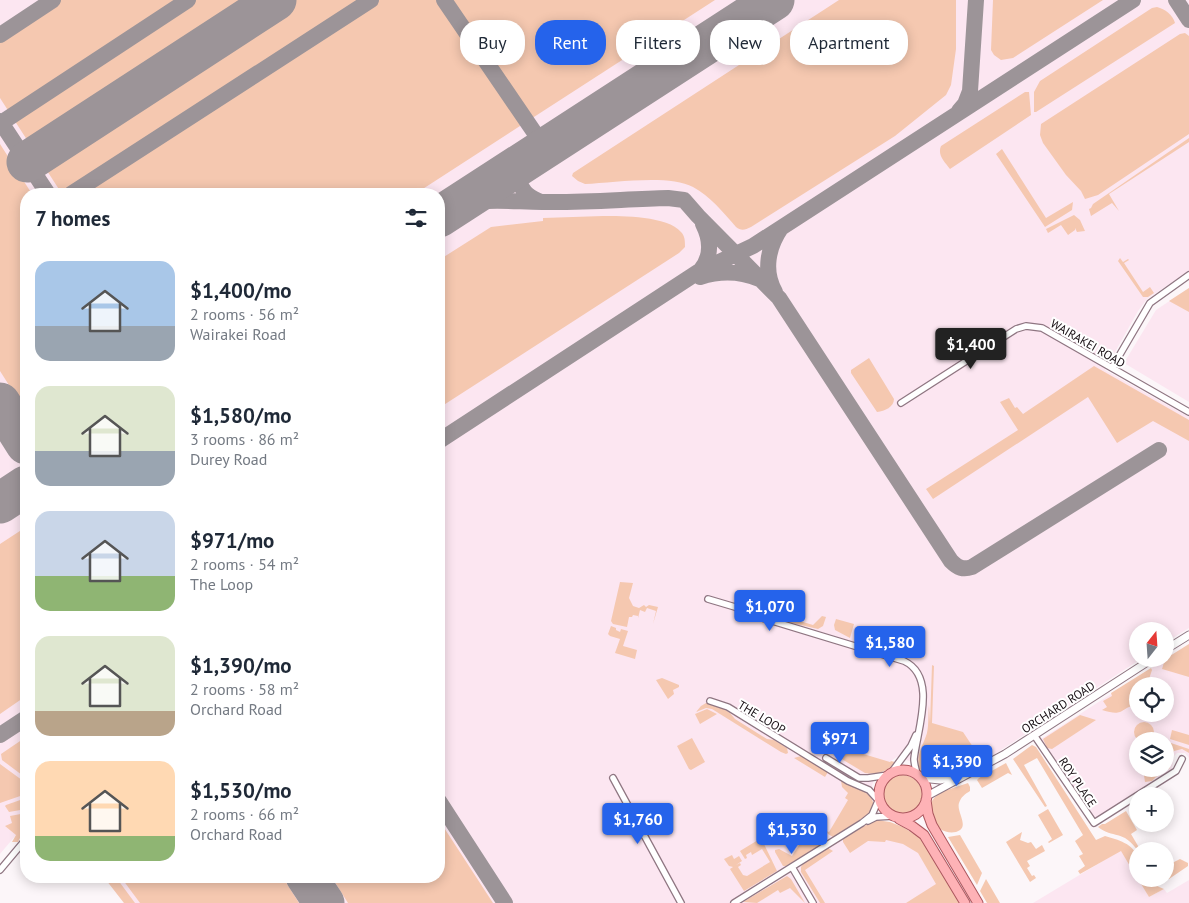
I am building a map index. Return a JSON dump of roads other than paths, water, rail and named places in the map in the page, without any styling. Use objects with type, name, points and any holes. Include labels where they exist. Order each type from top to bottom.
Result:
[{"type":"main road","points":[[965,903],[924,835],[884,810],[878,801],[880,784],[889,774],[904,770],[919,776],[926,787],[928,814],[932,825],[978,903]]},
{"type":"main road","points":[[895,817],[906,818],[915,815],[922,809],[927,798]]},
{"type":"street","points":[[1112,368],[1150,303],[1189,275]]},
{"type":"street","name":"WAIRAKEI ROAD","points":[[901,404],[1016,329],[1026,326],[1042,328],[1189,412]]},
{"type":"street","points":[[708,598],[749,614],[908,664],[916,670],[922,686],[922,713],[914,762],[919,776]]},
{"type":"street","points":[[1174,644],[1189,635]]},
{"type":"street","name":"ORCHARD ROAD","points":[[927,798],[1006,754],[1138,668]]},
{"type":"street","name":"THE LOOP","points":[[710,701],[728,707],[848,781],[868,790],[878,801]]},
{"type":"street","points":[[826,758],[860,778],[889,774],[911,746],[919,729]]},
{"type":"street","name":"ROY PLACE","points":[[1034,735],[1094,823],[1176,771],[1182,759]]},
{"type":"street","name":"ORCHARD ROAD","points":[[919,776],[940,780],[974,771]]},
{"type":"street","points":[[612,778],[681,903]]},
{"type":"street","points":[[734,903],[862,823],[874,813],[878,801]]},
{"type":"street","points":[[862,823],[876,817],[895,817]]},
{"type":"street","points":[[0,870],[20,846]]},
{"type":"street","points":[[792,867],[813,903]]}]
